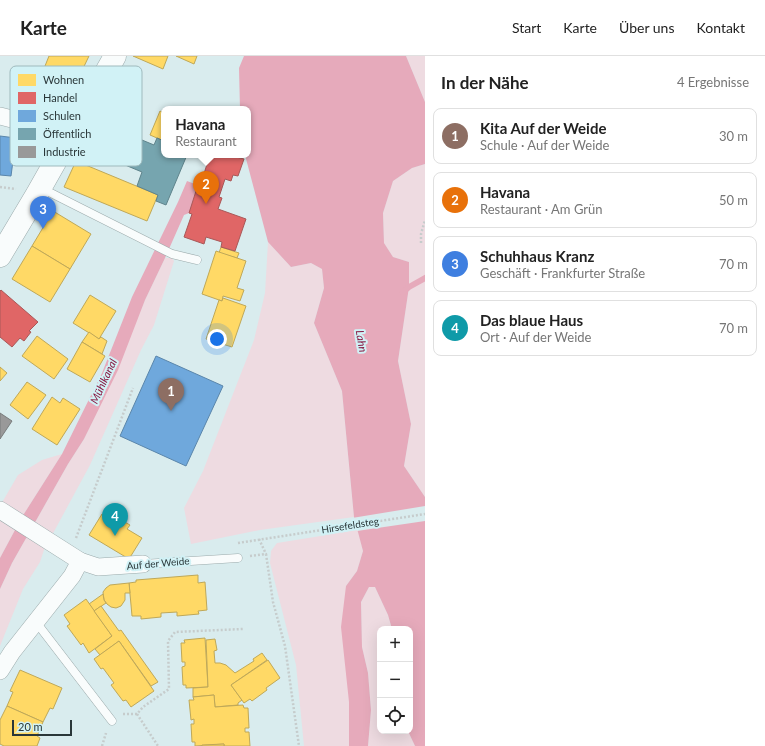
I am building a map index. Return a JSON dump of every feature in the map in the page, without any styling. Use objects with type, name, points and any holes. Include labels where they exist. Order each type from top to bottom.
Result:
[{"type":"street","points":[[108,66],[114,56]]},
{"type":"street","points":[[0,116],[10,119]]},
{"type":"street","points":[[0,256],[53,166]]},
{"type":"street","name":"Auf der Weide","points":[[0,510],[69,553],[98,567],[144,564]]},
{"type":"street","points":[[0,671],[12,652],[72,576],[69,553]]},
{"type":"lane","points":[[39,191],[172,254],[197,260]]},
{"type":"lane","name":"Auf der Weide","points":[[144,564],[238,558]]},
{"type":"lane","points":[[36,622],[114,717]]},
{"type":"path","points":[[421,243],[421,234],[425,220]]},
{"type":"path","points":[[69,553],[133,388]]},
{"type":"path","name":"Hirsefeldsteg","points":[[276,536],[425,514]]},
{"type":"path","points":[[259,539],[266,554],[273,602],[285,646],[299,746]]},
{"type":"path","points":[[238,558],[266,554]]},
{"type":"path","points":[[114,717],[137,714],[169,690],[168,641],[175,632],[243,628]]},
{"type":"path","points":[[137,714],[158,746]]},
{"type":"shaded area","points":[[406,56],[425,56],[425,102]]},
{"type":"shaded area","points":[[425,164],[425,497],[404,466],[411,424],[398,361],[409,287],[409,262],[393,257],[384,243],[383,213],[393,181],[412,168]]},
{"type":"shaded area","points":[[268,242],[291,267],[311,263],[322,269],[324,288],[314,323],[342,391],[354,517],[260,530],[191,544],[184,508],[203,471],[254,340],[265,293]]},
{"type":"shaded area","points":[[165,258],[172,258],[174,261],[154,325],[141,350],[90,465],[44,550],[40,562],[23,589],[0,646],[0,589],[12,563],[68,464],[84,439]]},
{"type":"shaded area","points":[[62,454],[22,517],[0,558],[0,506],[18,475],[42,460]]},
{"type":"shaded area","points":[[358,530],[363,551],[357,571],[346,586],[349,746],[304,746],[296,665],[270,563],[271,551],[277,543]]},
{"type":"shaded area","points":[[369,587],[375,587],[388,615],[391,626],[377,626],[377,734],[409,734],[415,746],[368,746],[371,710],[368,673],[362,647],[361,602]]},
{"type":"water","name":"Lahn","points":[[244,56],[406,56],[425,102],[425,164],[412,168],[393,181],[383,213],[384,243],[393,257],[409,262],[409,287],[398,361],[411,424],[404,466],[425,497],[425,746],[415,746],[409,734],[413,734],[413,626],[391,626],[388,615],[375,587],[369,587],[361,602],[362,647],[368,673],[371,710],[368,746],[349,746],[349,702],[341,627],[346,586],[357,571],[363,551],[354,517],[342,391],[314,323],[324,288],[322,269],[311,263],[291,267],[268,242],[246,158],[251,158],[251,106],[240,106],[239,68]]},
{"type":"water","name":"Mühlkanal","points":[[187,181],[200,186],[199,189],[197,188],[189,213],[184,215],[145,300],[118,370],[84,439],[68,464],[12,563],[0,589],[0,558],[22,517],[62,454],[102,373],[132,297]]},
{"type":"pier","points":[[425,506],[425,521],[357,531],[352,518]]},
{"type":"building: Wohnen","points":[[49,56],[89,56],[84,66],[45,66]]},
{"type":"building: Wohnen","points":[[133,56],[168,56],[163,69]]},
{"type":"building: Wohnen","points":[[176,56],[197,56],[194,64]]},
{"type":"building: Wohnen","points":[[160,111],[161,140],[150,135]]},
{"type":"building: Wohnen","points":[[74,166],[88,166],[158,195],[147,221],[64,187]]},
{"type":"building: Wohnen","points":[[53,211],[91,234],[70,269],[32,246]]},
{"type":"building: Wohnen","points":[[32,246],[70,269],[50,302],[12,279]]},
{"type":"building: Wohnen","points":[[221,247],[239,253],[237,258],[219,253]]},
{"type":"building: Wohnen","points":[[216,251],[246,261],[237,288],[244,290],[240,301],[223,296],[222,301],[202,294]]},
{"type":"building: Wohnen","points":[[90,295],[116,311],[99,339],[73,323]]},
{"type":"building: Wohnen","points":[[223,298],[246,306],[232,347],[206,339],[219,300],[222,301]]},
{"type":"building: Wohnen","points":[[89,332],[99,339],[101,337],[107,341],[102,354],[82,342]]},
{"type":"building: Wohnen","points":[[37,336],[68,359],[54,379],[22,356]]},
{"type":"building: Wohnen","points":[[82,342],[105,356],[90,382],[67,369]]},
{"type":"building: Wohnen","points":[[0,367],[7,373],[0,381]]},
{"type":"building: Wohnen","points":[[27,382],[46,395],[28,419],[10,405]]},
{"type":"building: Wohnen","points":[[52,397],[60,403],[63,398],[80,409],[57,445],[32,429]]},
{"type":"building: Wohnen","points":[[102,514],[119,524],[121,520],[130,525],[127,529],[142,538],[129,559],[89,535]]},
{"type":"building: Wohnen","points":[[198,575],[198,583],[205,582],[207,610],[198,611],[199,614],[177,616],[177,612],[161,613],[161,617],[141,619],[141,616],[132,616],[129,583],[136,582],[136,580]]},
{"type":"building: Wohnen","points":[[129,583],[130,593],[125,593],[125,600],[121,606],[116,608],[107,604],[104,600],[103,592],[106,588],[110,585]]},
{"type":"building: Wohnen","points":[[103,594],[106,603],[94,611],[89,604]]},
{"type":"building: Wohnen","points":[[86,599],[112,636],[89,653],[83,643],[81,645],[67,626],[70,624],[64,615]]},
{"type":"building: Wohnen","points":[[101,606],[119,631],[121,630],[158,682],[151,686],[119,641],[100,655],[95,649],[112,636],[94,611]]},
{"type":"building: Wohnen","points":[[205,638],[208,687],[186,688],[186,685],[183,685],[182,667],[185,666],[185,662],[182,662],[181,643],[185,643],[184,640]]},
{"type":"building: Wohnen","points":[[215,639],[217,650],[214,651],[215,663],[226,665],[235,673],[254,661],[253,659],[262,653],[267,660],[231,685],[242,700],[238,703],[238,705],[215,707],[214,695],[193,697],[193,688],[208,687],[206,640]]},
{"type":"building: Wohnen","points":[[119,641],[154,691],[131,707],[126,700],[123,701],[111,685],[114,683],[94,659]]},
{"type":"building: Wohnen","points":[[268,660],[280,678],[252,701],[250,699],[244,703],[231,685]]},
{"type":"building: Wohnen","points":[[20,670],[62,688],[53,709],[50,708],[43,722],[7,706],[13,692],[10,691]]},
{"type":"building: Wohnen","points":[[214,695],[215,707],[243,705],[244,708],[248,708],[249,728],[245,728],[245,732],[249,732],[250,746],[224,746],[224,744],[195,746],[195,742],[192,742],[191,724],[194,724],[194,719],[191,720],[189,700],[194,700],[193,697]]},
{"type":"building: Wohnen","points":[[7,706],[43,722],[37,736],[40,738],[37,746],[4,746],[0,744],[0,720]]},
{"type":"building: Wohnen","points":[[224,744],[224,746],[202,746],[202,745]]},
{"type":"building: Handel","points":[[209,158],[244,159],[238,176],[233,175],[231,181],[225,179],[219,197],[222,198],[218,209],[246,219],[235,251],[221,247],[222,242],[206,237],[204,244],[184,237],[192,214],[189,213],[197,188],[199,189]]},
{"type":"building: Handel","points":[[1,290],[38,322],[29,331],[31,332],[24,341],[20,338],[12,347],[0,337]]},
{"type":"building: Schulen","points":[[0,136],[10,137],[10,166],[12,166],[11,176],[0,175]]},
{"type":"building: Schulen","points":[[156,356],[223,386],[186,466],[120,436]]},
{"type":"building: Öffentlich","points":[[157,138],[161,140],[161,158],[186,158],[166,205],[156,201],[158,195],[137,186],[142,172],[128,166],[142,166],[142,140],[154,145]]},
{"type":"building: Industrie","points":[[0,413],[12,421],[0,439]]},
{"type":"waterway","points":[[403,292],[425,278]]},
{"type":"place","name":"Havana","points":[[206,204]]},
{"type":"place","name":"Schuhhaus Kranz","points":[[43,229]]},
{"type":"place","name":"Kita Auf der Weide","points":[[171,411]]},
{"type":"place","name":"Das blaue Haus","points":[[115,536]]}]
